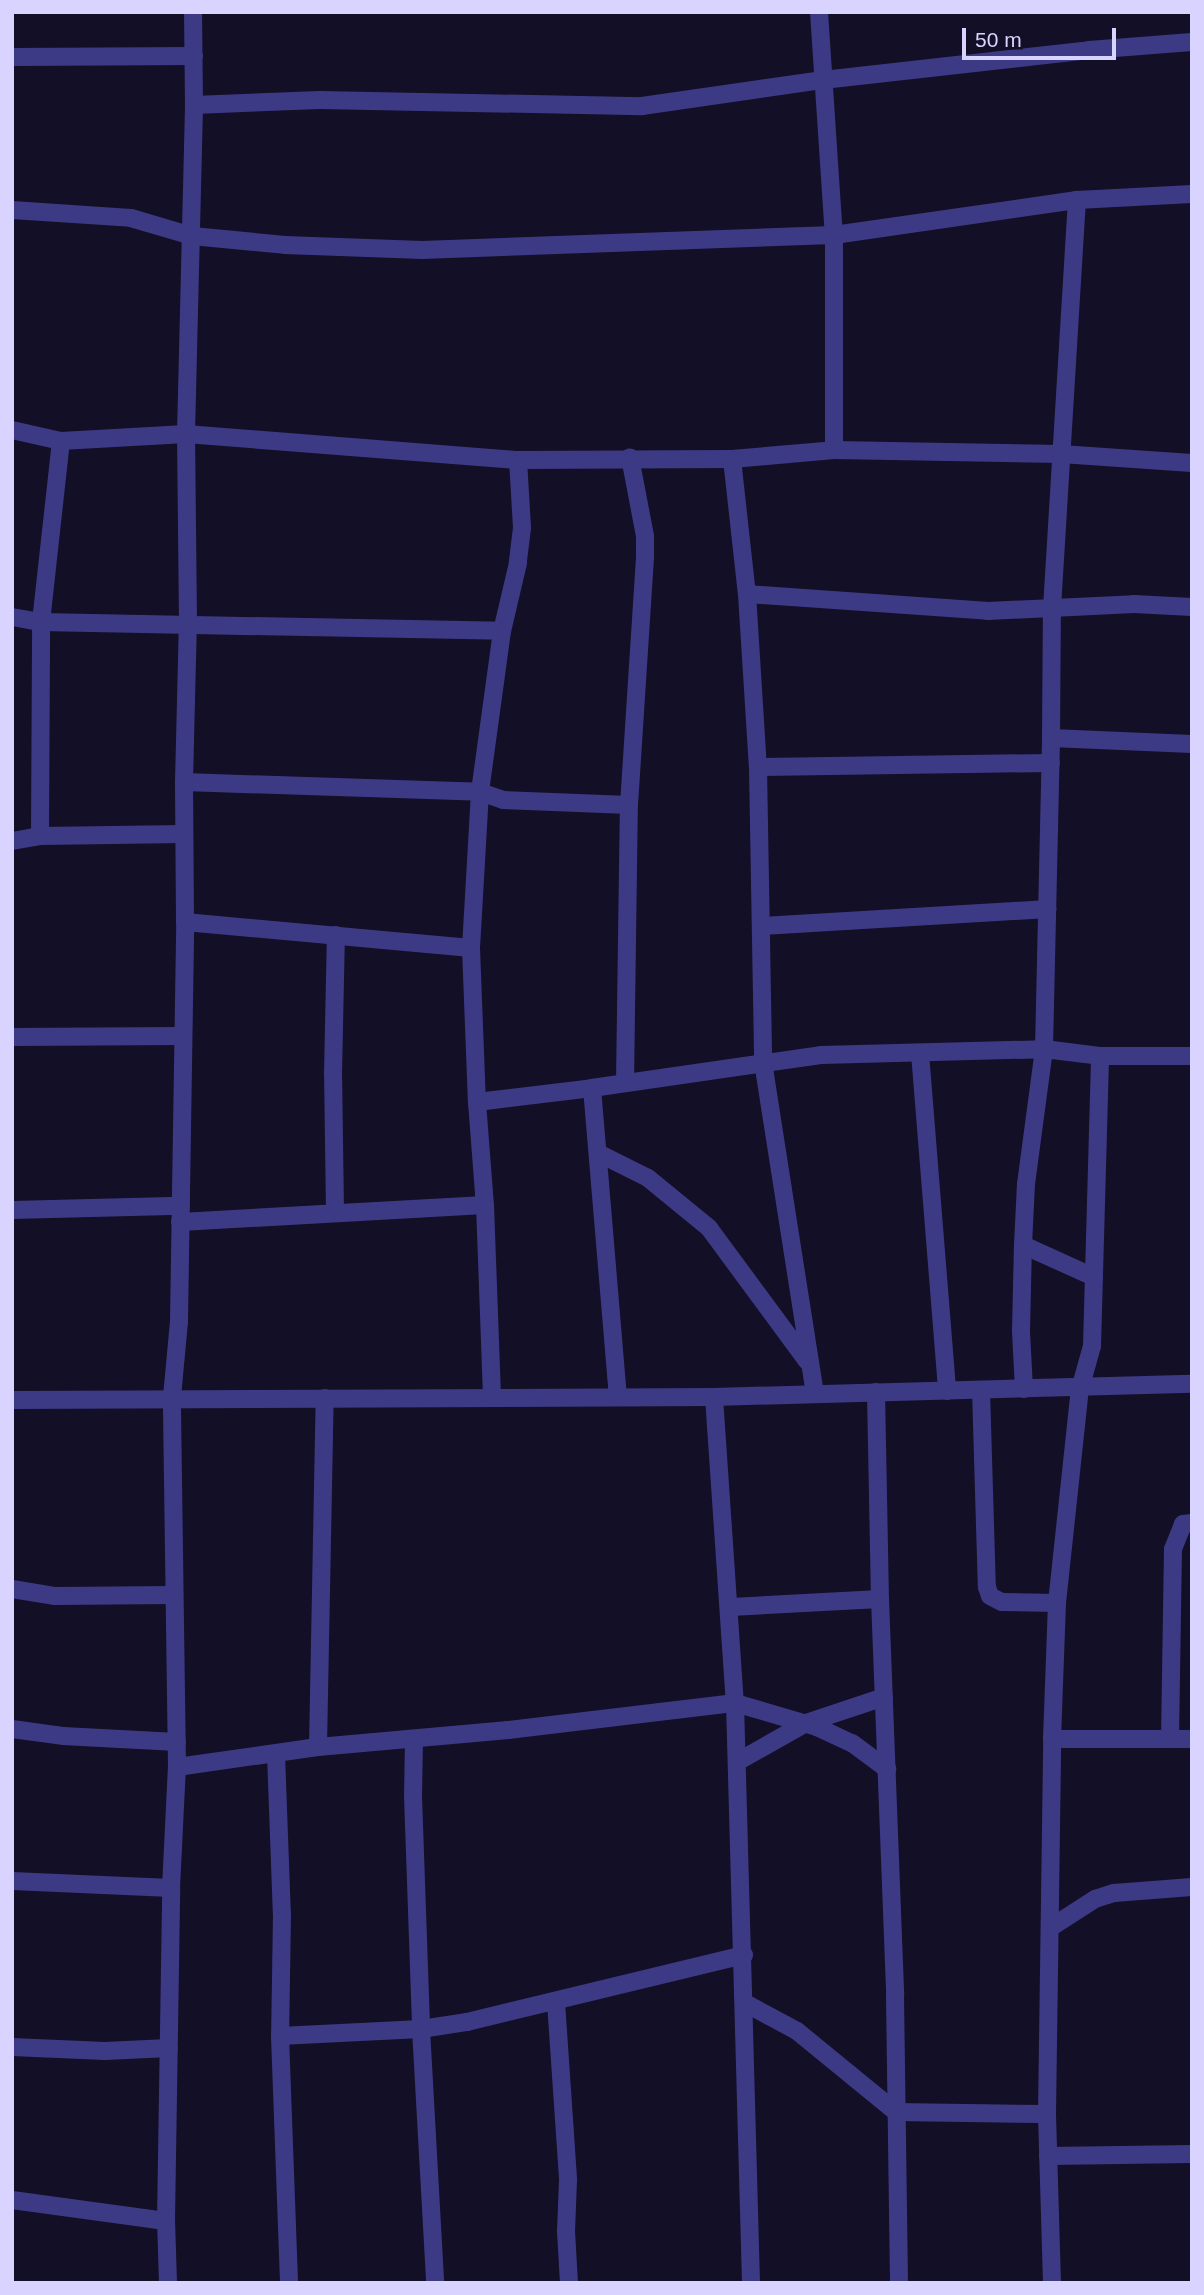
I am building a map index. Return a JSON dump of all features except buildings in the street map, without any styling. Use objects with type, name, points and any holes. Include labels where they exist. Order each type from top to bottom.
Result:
[{"type":"street","points":[[168,2283],[166,2221],[169,2048],[177,1768],[172,1397],[179,1321],[181,1214],[184,782],[188,623],[186,434],[192,236],[193,12]]},
{"type":"street","points":[[819,12],[834,234],[834,450]]},
{"type":"street","points":[[194,105],[320,100],[642,106],[823,80],[1090,50],[1192,42]]},
{"type":"street","points":[[12,57],[194,56]]},
{"type":"street","points":[[12,210],[131,218],[192,236],[285,245],[422,250],[834,234],[1077,200],[1192,194]]},
{"type":"street","points":[[1024,1389],[1021,1331],[1023,1245],[1026,1184],[1044,1049],[1052,608],[1077,200]]},
{"type":"street","points":[[12,430],[61,441],[186,434],[518,460],[630,457],[732,459],[834,450],[1061,454],[1192,463]]},
{"type":"street","points":[[40,836],[41,622],[61,441]]},
{"type":"street","points":[[625,1083],[629,804],[645,557],[645,536],[630,457]]},
{"type":"street","points":[[732,459],[747,594],[758,767],[764,1062],[815,1394]]},
{"type":"street","points":[[492,1397],[471,948],[480,792],[502,631],[518,563],[522,528],[518,460]]},
{"type":"street","points":[[747,594],[988,611],[1134,604],[1192,607]]},
{"type":"street","points":[[12,617],[41,622],[502,631]]},
{"type":"street","points":[[1051,738],[1192,744]]},
{"type":"street","points":[[758,767],[1051,764]]},
{"type":"street","points":[[184,782],[480,792],[503,800],[629,804]]},
{"type":"street","points":[[12,841],[40,836],[184,834]]},
{"type":"street","points":[[762,926],[1046,909]]},
{"type":"street","points":[[185,922],[471,948]]},
{"type":"street","points":[[335,1212],[333,1074],[336,935]]},
{"type":"street","points":[[12,1037],[183,1037]]},
{"type":"street","points":[[477,1102],[821,1055],[1044,1049],[1100,1056],[1192,1056]]},
{"type":"street","points":[[920,1053],[947,1391]]},
{"type":"street","points":[[1052,2283],[1047,2114],[1052,1739],[1057,1603],[1080,1389],[1092,1346],[1100,1056]]},
{"type":"street","points":[[592,1088],[618,1396]]},
{"type":"street","points":[[598,1153],[648,1178],[709,1228],[811,1367]]},
{"type":"street","points":[[12,1210],[181,1214],[335,1212],[485,1205]]},
{"type":"street","points":[[1023,1245],[1094,1277]]},
{"type":"street","points":[[12,1399],[715,1397],[1192,1384]]},
{"type":"street","points":[[981,1390],[990,1596],[1002,1602],[1057,1603]]},
{"type":"street","points":[[876,1392],[899,2283]]},
{"type":"street","points":[[715,1397],[731,1607],[735,1703],[751,2283]]},
{"type":"street","points":[[318,1747],[325,1398]]},
{"type":"street","points":[[1170,1739],[1173,1549],[1183,1524],[1192,1523]]},
{"type":"street","points":[[12,1589],[67,1597],[174,1595]]},
{"type":"street","points":[[731,1607],[880,1598]]},
{"type":"street","points":[[737,1762],[806,1723],[884,1697]]},
{"type":"street","points":[[177,1768],[318,1747],[414,1739],[735,1703],[806,1723],[852,1744],[887,1769]]},
{"type":"street","points":[[12,1729],[63,1736],[177,1742]]},
{"type":"street","points":[[414,1739],[413,1796],[421,2029],[435,2283]]},
{"type":"street","points":[[1052,1739],[1192,1739]]},
{"type":"street","points":[[276,1754],[282,1914],[280,2036],[289,2283]]},
{"type":"street","points":[[12,1881],[172,1888]]},
{"type":"street","points":[[1051,1928],[1095,1899],[1114,1893],[1192,1887]]},
{"type":"street","points":[[280,2036],[421,2029],[556,2002],[744,1955]]},
{"type":"street","points":[[556,2002],[568,2180],[566,2231],[569,2283]]},
{"type":"street","points":[[745,2003],[797,2031],[896,2112],[1047,2114]]},
{"type":"street","points":[[12,2047],[105,2051],[169,2048]]},
{"type":"street","points":[[1048,2156],[1192,2154]]},
{"type":"street","points":[[12,2200],[166,2221]]}]
